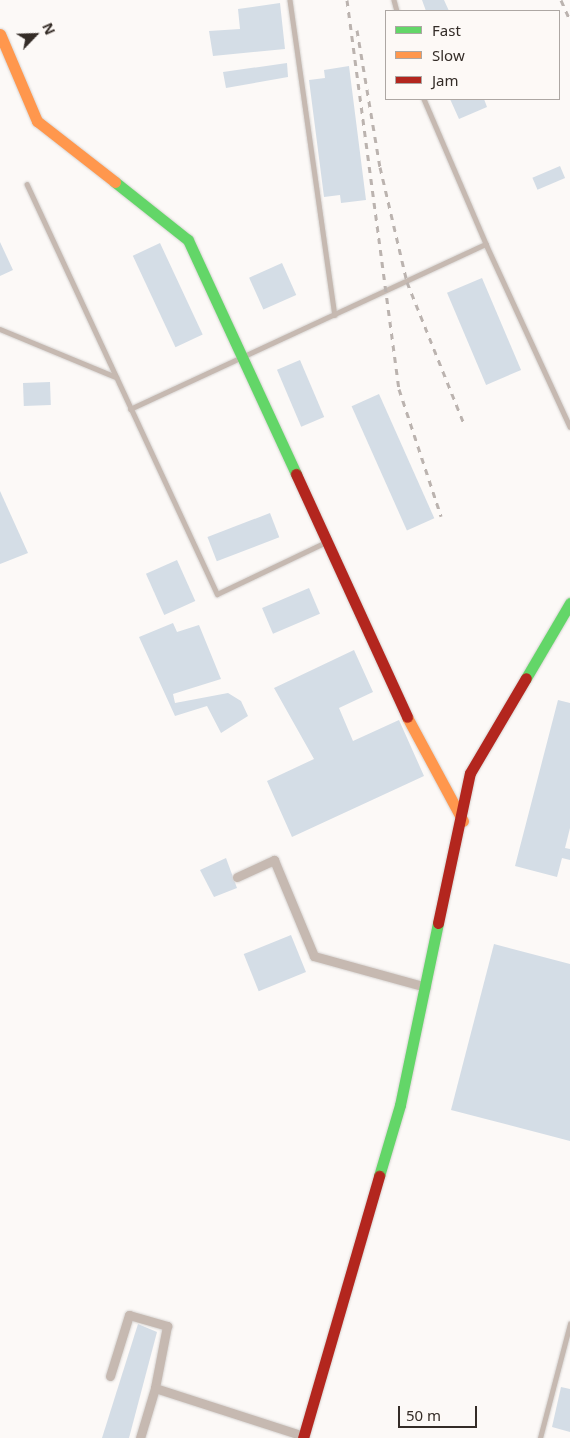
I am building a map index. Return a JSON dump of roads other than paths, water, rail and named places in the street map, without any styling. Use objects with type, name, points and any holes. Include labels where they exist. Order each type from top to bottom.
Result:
[{"type":"street","points":[[0,34],[38,121],[188,240],[408,719],[463,821]]},
{"type":"street","points":[[155,1388],[303,1437],[400,1105],[463,821],[470,773],[570,604]]},
{"type":"street","points":[[237,877],[274,860],[314,956],[426,987]]},
{"type":"street","points":[[110,1376],[129,1314],[167,1326],[155,1388],[140,1438]]},
{"type":"lane","points":[[290,0],[335,315]]},
{"type":"lane","points":[[424,100],[486,244],[570,427]]},
{"type":"lane","points":[[27,184],[217,594],[327,541]]},
{"type":"lane","points":[[130,409],[486,244]]},
{"type":"lane","points":[[0,329],[116,377]]},
{"type":"lane","points":[[540,1438],[570,1324]]},
{"type":"railway","points":[[347,0],[399,389],[441,516]]},
{"type":"railway","points":[[561,0],[570,20]]},
{"type":"railway","points":[[357,30],[380,167],[407,282],[464,424]]}]
